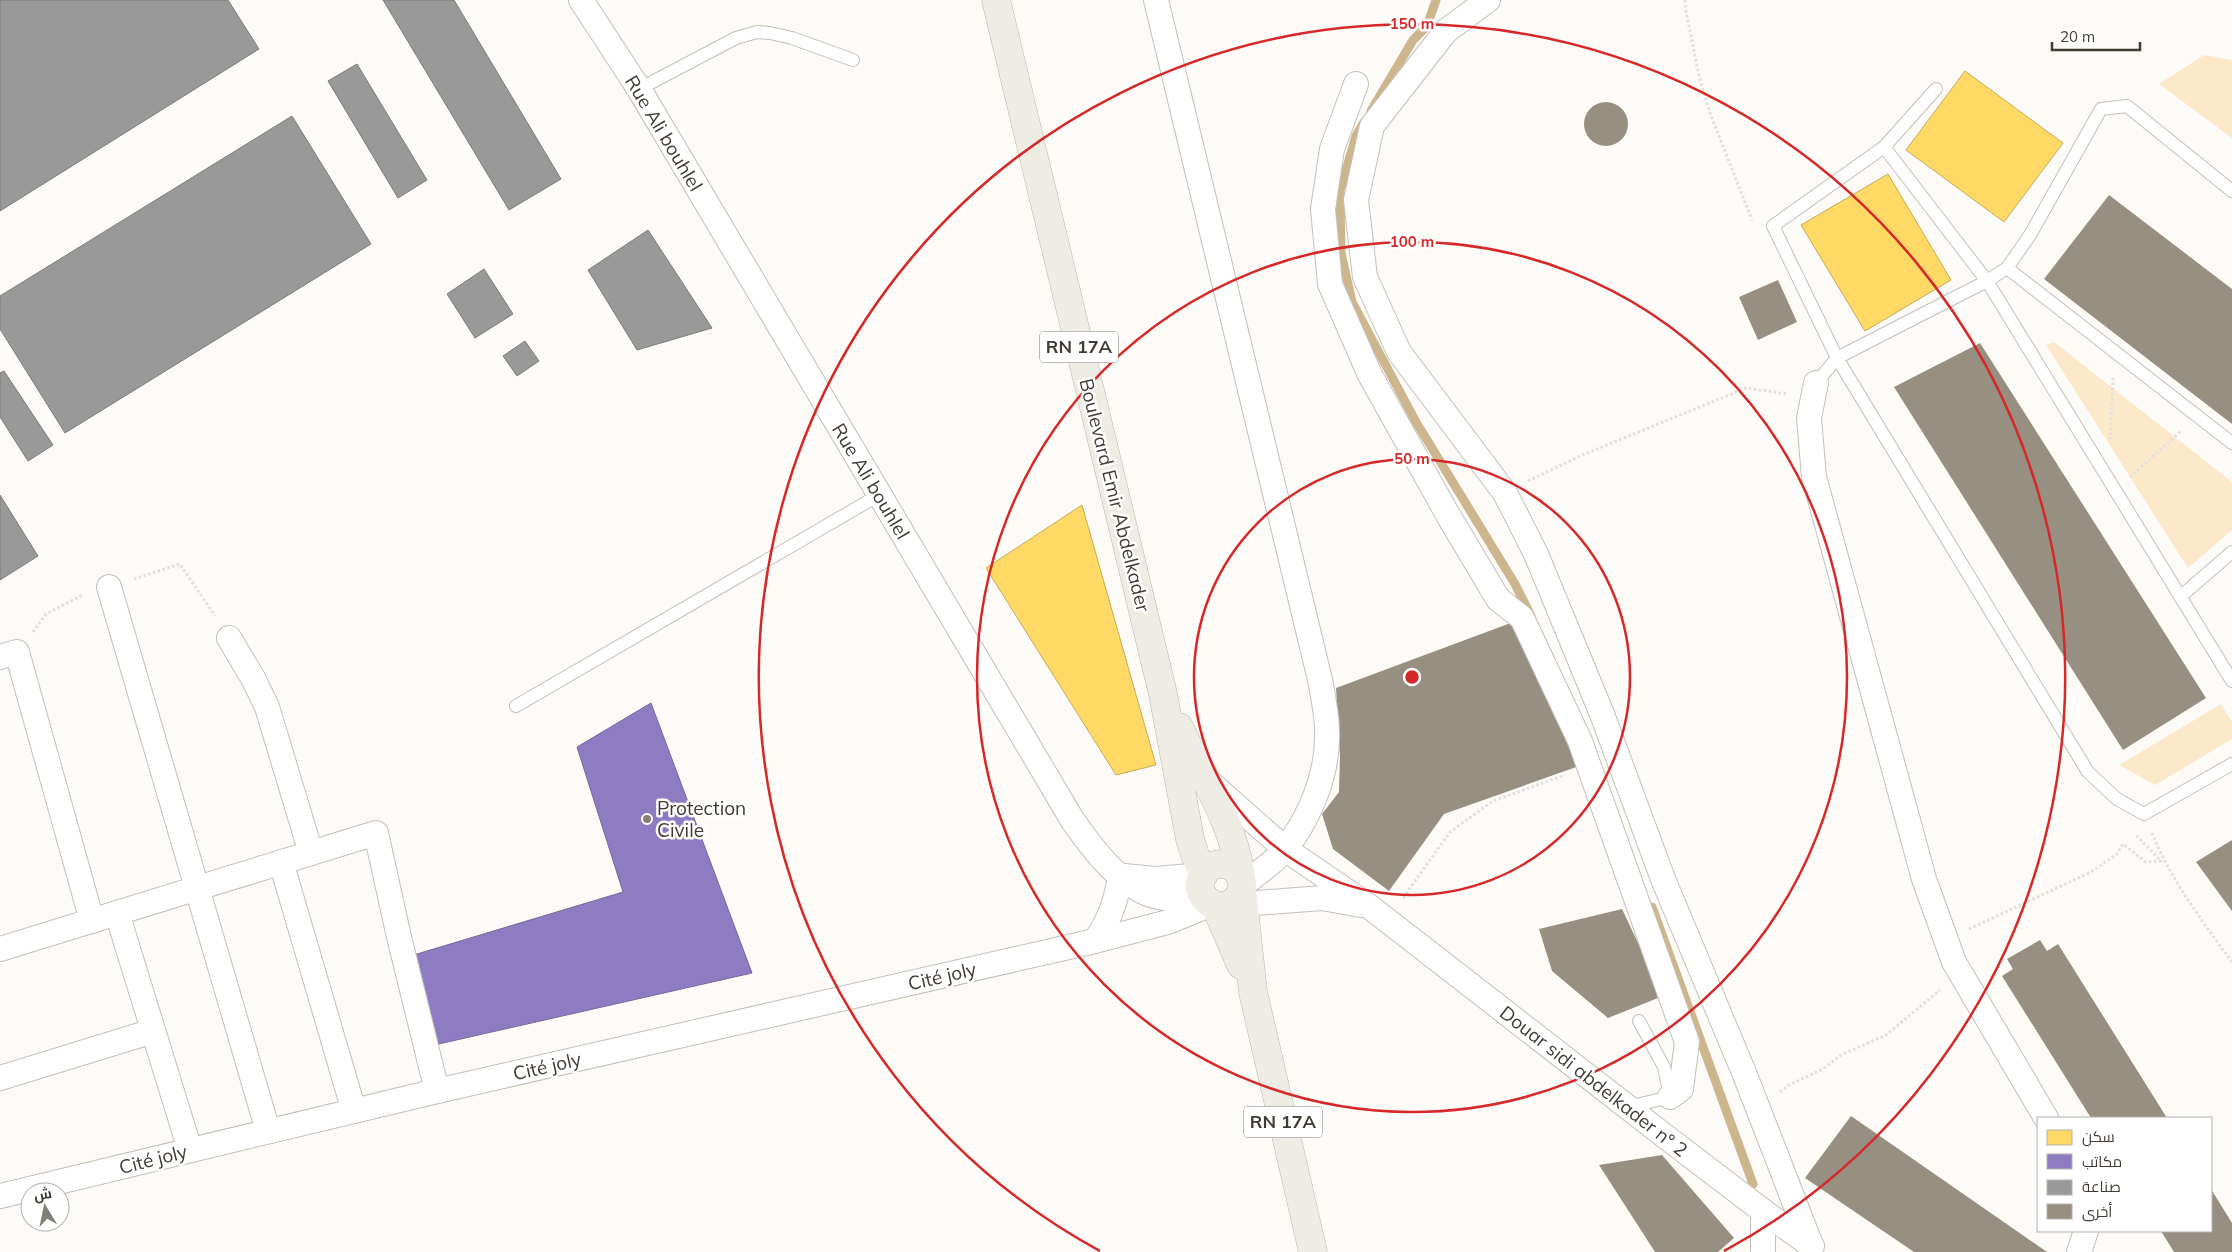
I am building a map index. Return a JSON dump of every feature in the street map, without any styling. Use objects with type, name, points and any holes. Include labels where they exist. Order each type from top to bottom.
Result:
[{"type":"main road","name":"Boulevard Emir Abdelkader","points":[[996,0],[1163,694],[1190,839],[1195,855],[1225,887]]},
{"type":"main road","name":"RN 17A","points":[[1163,694],[1230,830],[1225,887],[1253,992],[1313,1252]]},
{"type":"street","name":"Rue Ali bouhlel","points":[[582,0],[639,89],[1072,821],[1087,841],[1120,875]]},
{"type":"street","points":[[1156,0],[1322,684],[1327,730],[1324,764],[1317,789],[1307,815],[1285,849],[1225,887]]},
{"type":"street","points":[[1488,0],[1446,31],[1372,126],[1356,200],[1366,277],[1399,352],[1505,493],[1536,554],[1599,705],[1663,880],[1815,1248]]},
{"type":"street","points":[[1356,84],[1332,149],[1323,209],[1330,284],[1370,375],[1448,515],[1498,599],[1522,618],[1580,742],[1687,1042],[1681,1088],[1670,1097]]},
{"type":"street","points":[[1815,391],[1809,418],[1814,477],[1924,878],[1954,962],[2045,1117]]},
{"type":"street","points":[[109,587],[268,1131]]},
{"type":"street","points":[[229,638],[253,678],[266,707],[311,853]]},
{"type":"street","points":[[0,657],[17,652],[92,920]]},
{"type":"street","name":"Douar sidi abdelkader n° 2","points":[[1204,777],[1285,849],[1370,907],[1762,1211],[1815,1248]]},
{"type":"street","points":[[0,949],[376,833],[399,937],[437,1091]]},
{"type":"street","points":[[281,862],[354,1111]]},
{"type":"street","points":[[1095,941],[1106,927],[1113,910],[1120,875]]},
{"type":"street","name":"Douar sidi abdelkader n° 2","points":[[1120,875],[1322,898],[1370,907]]},
{"type":"street","name":"Cité joly","points":[[0,1196],[437,1091],[1095,941],[1168,922],[1225,887]]},
{"type":"street","points":[[117,913],[190,1150]]},
{"type":"street","points":[[0,1078],[153,1031]]},
{"type":"street","points":[[1762,1211],[1763,1252]]},
{"type":"lane","points":[[639,89],[736,38],[758,32],[792,38],[853,60]]},
{"type":"lane","points":[[1936,89],[1884,147],[1773,226],[1837,358],[2088,772],[2117,799],[2144,814],[2232,764]]},
{"type":"lane","points":[[1815,391],[1837,358],[1987,281],[2007,268],[2030,235],[2101,109],[2127,106],[2232,191]]},
{"type":"lane","points":[[1884,147],[1987,281],[2232,681]]},
{"type":"lane","points":[[2007,268],[2232,443]]},
{"type":"lane","points":[[516,706],[879,495]]},
{"type":"lane","points":[[2180,597],[2232,552]]},
{"type":"lane","points":[[1628,1107],[1670,1097],[1664,1067],[1639,1021]]},
{"type":"path","points":[[1686,0],[1686,11],[1699,76],[1710,113],[1754,224]]},
{"type":"path","points":[[2110,445],[2113,378]]},
{"type":"path","points":[[1505,493],[1580,456],[1746,388],[1815,391]]},
{"type":"path","points":[[2126,480],[2182,430]]},
{"type":"path","points":[[1399,903],[1450,832],[1486,805],[1493,800],[1589,767]]},
{"type":"path","points":[[2144,814],[2158,848],[2195,912],[2232,962]]},
{"type":"path","points":[[1767,1134],[1769,1102],[1789,1085],[1823,1069],[1841,1055],[1886,1035],[1948,984],[1962,932],[2091,872],[2117,854],[2123,844],[2146,862],[2161,861],[2130,829]]},
{"type":"shaded area","points":[[2204,55],[2232,60],[2232,138],[2159,84]]},
{"type":"shaded area","points":[[2054,342],[2232,482],[2232,530],[2188,568],[2046,345]]},
{"type":"shaded area","points":[[2221,704],[2232,722],[2232,739],[2155,785],[2119,765]]},
{"type":"building: سكن","points":[[1965,71],[2063,143],[2004,222],[1906,150]]},
{"type":"building: سكن","points":[[1888,174],[1951,280],[1865,331],[1801,225]]},
{"type":"building: سكن","points":[[1082,505],[1156,765],[1116,775],[986,568]]},
{"type":"building: مكاتب","name":"Protection Civile","points":[[651,703],[752,973],[430,1046],[407,957],[623,892],[577,747]]},
{"type":"building: صناعة","points":[[0,0],[228,0],[259,49],[0,211]]},
{"type":"building: صناعة","points":[[383,0],[454,0],[561,179],[509,210]]},
{"type":"building: صناعة","points":[[357,64],[427,180],[398,198],[328,81]]},
{"type":"building: صناعة","points":[[292,116],[371,244],[65,433],[0,329],[0,296]]},
{"type":"building: صناعة","points":[[648,230],[712,328],[637,350],[588,270]]},
{"type":"building: صناعة","points":[[484,269],[513,314],[475,338],[447,294]]},
{"type":"building: صناعة","points":[[525,341],[539,361],[517,376],[503,356]]},
{"type":"building: صناعة","points":[[4,371],[53,445],[28,461],[0,417],[0,373]]},
{"type":"building: صناعة","points":[[0,495],[38,556],[0,580]]},
{"type":"building: أخرى","points":[[1610,102],[1622,108],[1627,115],[1627,133],[1622,140],[1615,145],[1602,146],[1594,143],[1587,136],[1584,120],[1587,112],[1594,105]]},
{"type":"building: أخرى","points":[[2109,195],[2232,289],[2232,424],[2044,279]]},
{"type":"building: أخرى","points":[[1778,280],[1797,322],[1758,340],[1739,297]]},
{"type":"building: أخرى","points":[[1980,343],[2206,698],[2123,750],[1894,387]]},
{"type":"building: أخرى","points":[[1516,621],[1582,765],[1444,814],[1389,891],[1333,849],[1322,814],[1339,792],[1340,756],[1336,688]]},
{"type":"building: أخرى","points":[[2232,840],[2232,911],[2196,862]]},
{"type":"building: أخرى","points":[[1622,909],[1663,996],[1608,1018],[1552,971],[1539,929]]},
{"type":"building: أخرى","points":[[2040,940],[2047,951],[2058,944],[2166,1117],[2090,1117],[2002,976],[2013,969],[2007,959]]},
{"type":"building: أخرى","points":[[1851,1116],[2047,1252],[1914,1252],[1805,1178]]},
{"type":"building: أخرى","points":[[1662,1155],[1734,1238],[1718,1252],[1655,1252],[1599,1165]]},
{"type":"building: أخرى","points":[[2212,1191],[2232,1223],[2232,1252],[2174,1252],[2162,1232],[2212,1232]]},
{"type":"waterway","points":[[1371,111],[1413,40],[1427,26],[1436,0]]},
{"type":"waterway","points":[[1364,122],[1356,136],[1340,191],[1341,253],[1352,302],[1416,422],[1515,584],[1531,616]]},
{"type":"waterway","points":[[1652,907],[1753,1184]]},
{"type":"place","name":"Protection Civile","points":[[647,819]]}]
